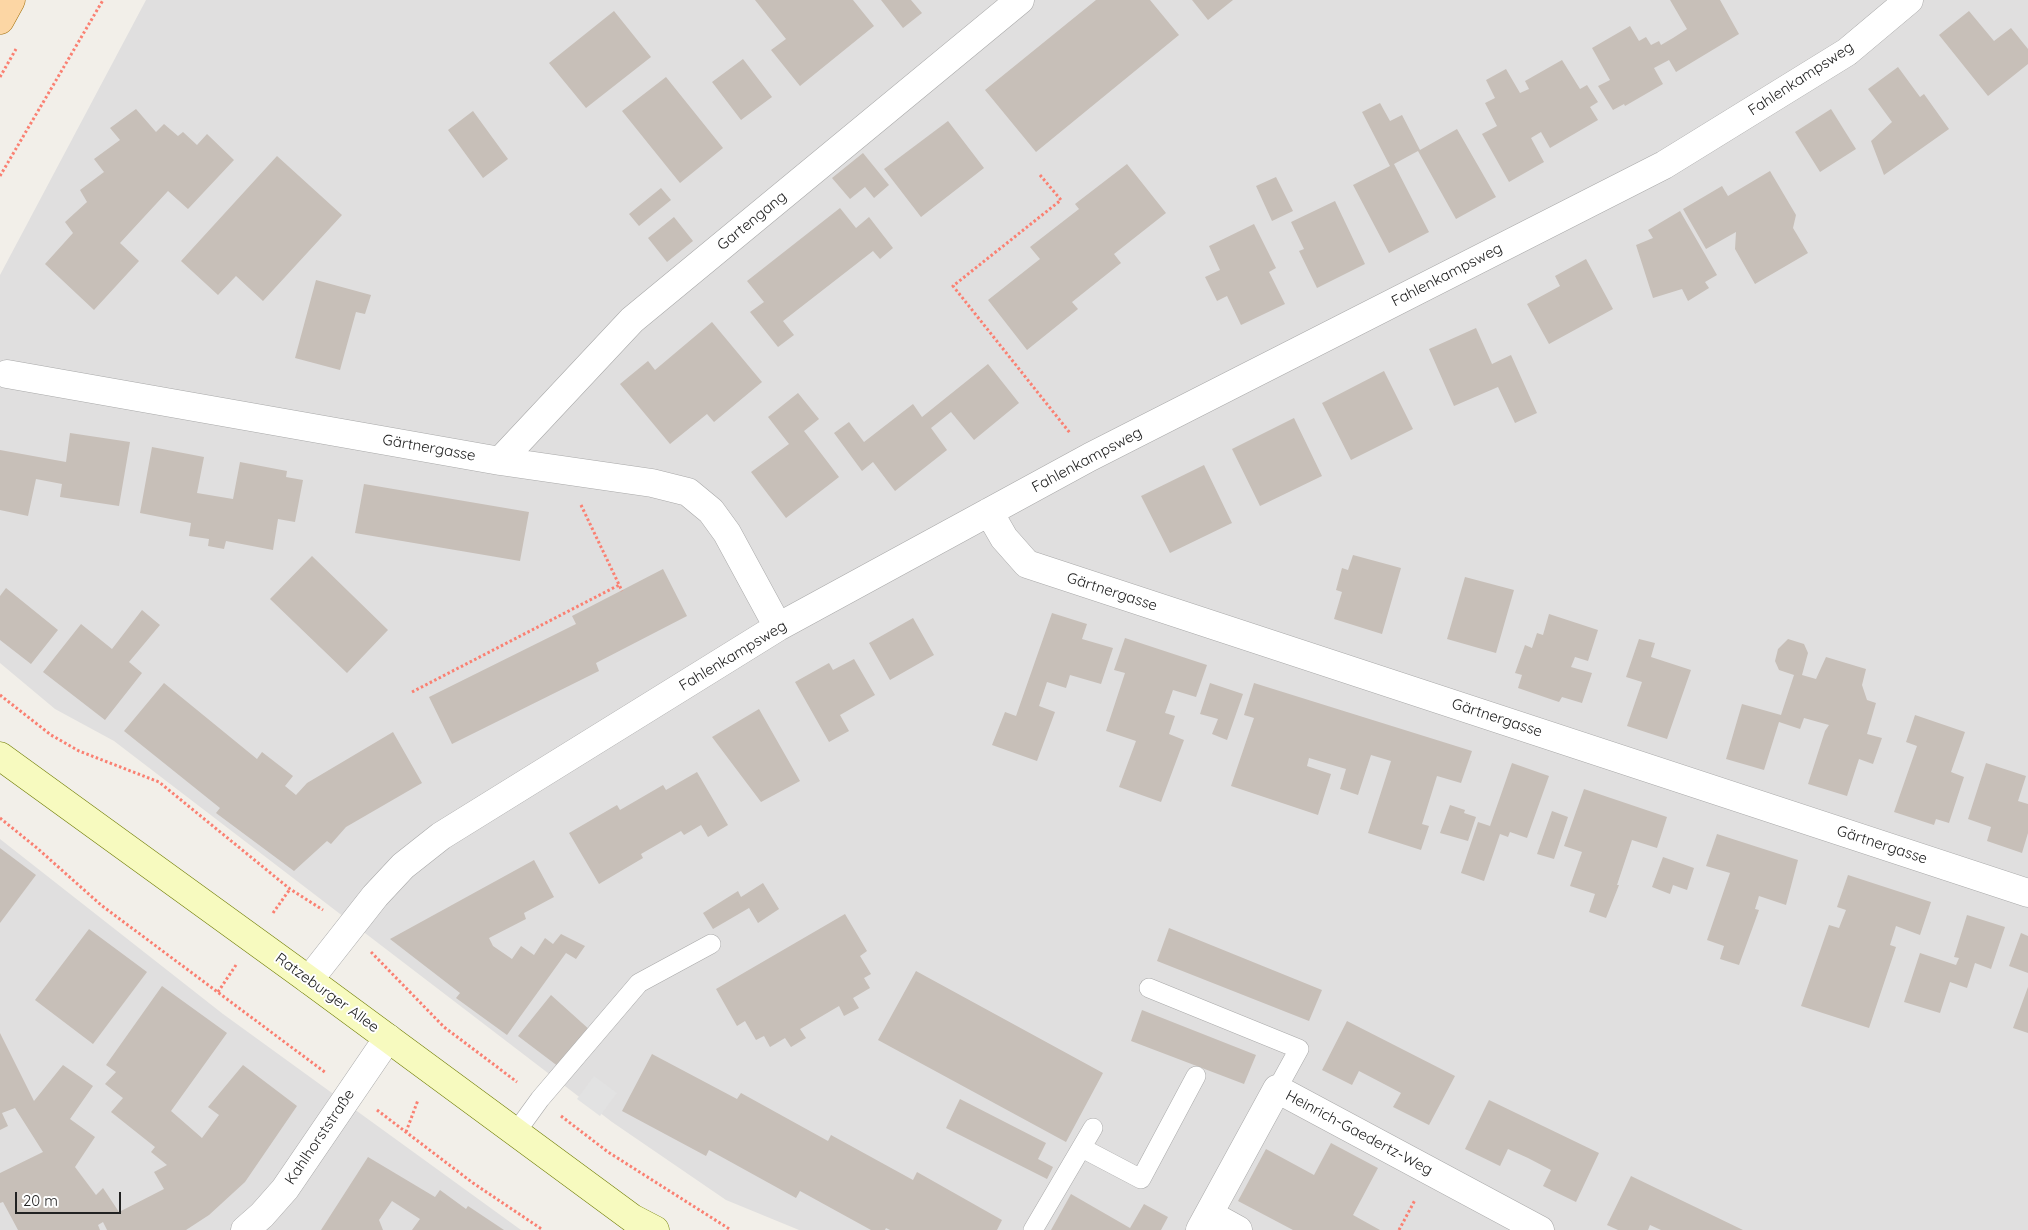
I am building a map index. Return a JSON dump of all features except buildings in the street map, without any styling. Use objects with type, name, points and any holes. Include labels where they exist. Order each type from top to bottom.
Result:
[{"type":"main road","points":[[0,20],[11,0]]},
{"type":"main road","name":"Ratzeburger Allee","points":[[0,756],[309,980],[632,1218],[655,1230]]},
{"type":"street","name":"Gartengang","points":[[500,460],[632,320],[1020,0]]},
{"type":"street","name":"Fahlenkampsweg","points":[[309,980],[375,896],[403,866],[441,836],[778,627],[1090,458],[1664,165],[1847,52],[1909,0]]},
{"type":"street","name":"Gärtnergasse","points":[[7,374],[500,460],[652,483],[688,492],[712,510],[728,533],[778,627]]},
{"type":"street","name":"Gärtnergasse","points":[[989,512],[1004,538],[1027,564],[2028,893]]},
{"type":"street","name":"Kahlhorststraße","points":[[258,1225],[388,1038]]},
{"type":"street","name":"Heinrich-Gaedertz-Weg","points":[[1238,1230],[1205,1222],[1277,1089],[1540,1230]]},
{"type":"lane","points":[[516,1132],[540,1099],[639,983],[711,944]]},
{"type":"lane","points":[[1149,988],[1299,1049],[1277,1089]]},
{"type":"lane","points":[[1082,1148],[1141,1179],[1196,1076]]},
{"type":"lane","points":[[1033,1230],[1093,1128]]},
{"type":"path","points":[[0,176],[103,0]]},
{"type":"path","points":[[0,165],[4,169]]},
{"type":"path","points":[[1040,175],[1060,200],[953,286],[1090,458]]},
{"type":"path","points":[[565,470],[622,591]]},
{"type":"path","points":[[412,692],[619,585]]},
{"type":"path","points":[[0,818],[101,905],[473,1183],[543,1230]]},
{"type":"shaded area","points":[[146,0],[2028,0],[2028,1230],[799,1230],[726,1200],[612,1122],[114,741],[55,709],[0,663],[0,275]]},
{"type":"shaded area","points":[[0,839],[223,1014],[521,1230],[0,1230]]},
{"type":"shaded area","points":[[594,1076],[617,1093],[600,1116],[577,1099]]}]
